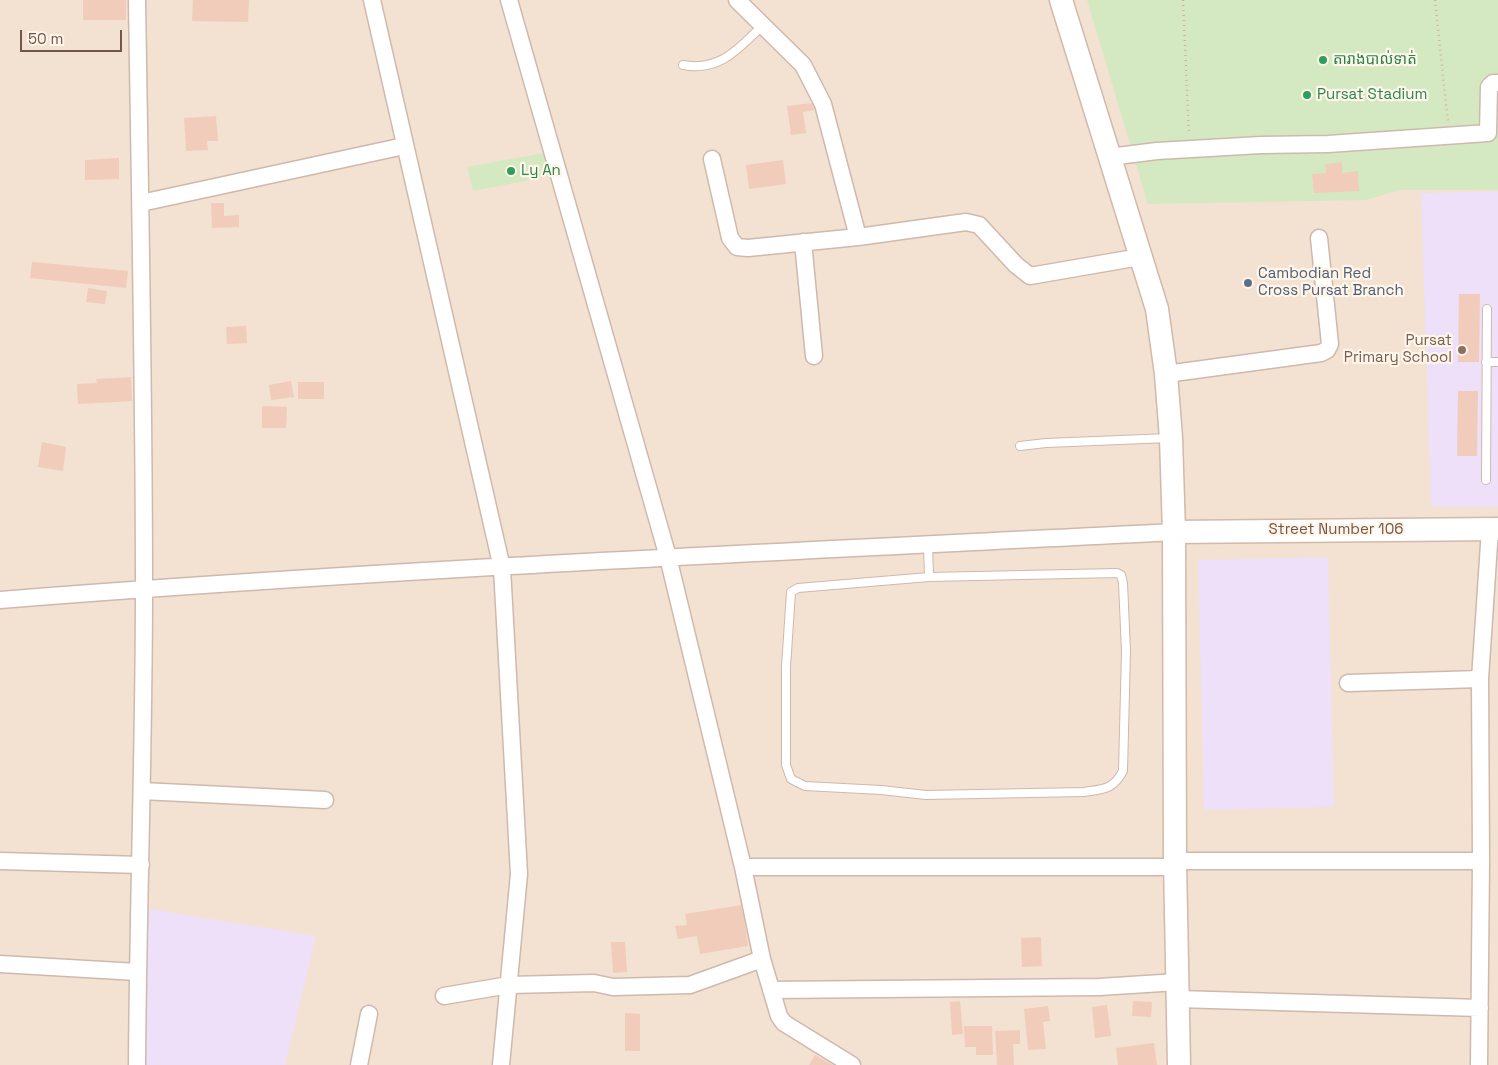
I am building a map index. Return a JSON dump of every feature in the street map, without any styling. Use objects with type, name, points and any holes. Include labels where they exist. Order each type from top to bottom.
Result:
[{"type":"street","points":[[137,0],[141,203],[144,589],[137,1065]]},
{"type":"street","points":[[372,0],[502,568],[519,874],[501,1065]]},
{"type":"street","points":[[510,0],[668,557],[743,867],[762,959],[779,1016],[784,1023],[852,1065]]},
{"type":"street","points":[[737,0],[802,66],[823,104],[858,236]]},
{"type":"street","points":[[1060,0],[1157,309],[1166,374],[1171,438],[1174,532],[1175,864],[1179,1065]]},
{"type":"street","points":[[1109,157],[1157,151],[1261,145],[1328,144],[1488,132],[1489,87],[1493,83],[1498,83]]},
{"type":"street","points":[[141,203],[404,146]]},
{"type":"street","points":[[712,159],[730,238],[737,247],[748,248],[858,236],[966,222],[979,225],[1016,265],[1030,276],[1140,257]]},
{"type":"street","points":[[1166,374],[1321,353],[1327,350],[1330,344],[1319,238]]},
{"type":"street","points":[[803,242],[814,356]]},
{"type":"street","points":[[1479,1065],[1480,679],[1494,529]]},
{"type":"street","name":"Street Number 106","points":[[1174,532],[1494,529]]},
{"type":"street","points":[[0,600],[144,589],[668,557],[1174,532]]},
{"type":"street","points":[[1348,683],[1480,679]]},
{"type":"street","points":[[142,791],[325,800]]},
{"type":"street","points":[[0,860],[141,865]]},
{"type":"street","points":[[743,867],[1481,861]]},
{"type":"street","points":[[444,996],[509,985],[594,983],[613,987],[690,985],[762,959]]},
{"type":"street","points":[[0,964],[138,972]]},
{"type":"street","points":[[771,990],[1099,987],[1480,1008]]},
{"type":"street","points":[[359,1065],[369,1014]]},
{"type":"lane","points":[[683,66],[694,68],[719,62],[731,55],[763,25]]},
{"type":"lane","points":[[1486,480],[1487,309]]},
{"type":"lane","points":[[1486,362],[1498,362]]},
{"type":"lane","points":[[1020,446],[1046,443],[1171,438]]},
{"type":"lane","points":[[928,545],[929,577]]},
{"type":"lane","points":[[1117,573],[1122,575],[1126,651],[1123,771],[1118,780],[1104,789],[1084,792],[926,795],[881,790],[805,786],[791,779],[786,765],[786,667],[791,592],[798,588],[929,577],[1117,573]]},
{"type":"path","points":[[1183,0],[1190,150]]},
{"type":"path","points":[[1435,0],[1450,136]]},
{"type":"shaded area","points":[[0,0],[1498,0],[1498,1065],[0,1065]]},
{"type":"shaded area","name":"Pursat Primary School","points":[[1498,191],[1498,507],[1431,507],[1421,193]]},
{"type":"shaded area","points":[[1328,557],[1334,807],[1204,810],[1198,560]]},
{"type":"shaded area","points":[[144,908],[316,936],[285,1065],[140,1065]]},
{"type":"green space","name":"Pursat Stadium","points":[[1087,0],[1498,0],[1498,190],[1399,190],[1366,200],[1148,204]]},
{"type":"green space","name":"Ly An","points":[[549,152],[555,175],[473,191],[467,167]]},
{"type":"building","points":[[83,0],[126,0],[126,20],[83,20]]},
{"type":"building","points":[[193,0],[249,0],[248,22],[192,21]]},
{"type":"building","points":[[813,103],[814,110],[803,112],[806,133],[791,135],[787,106]]},
{"type":"building","points":[[216,116],[218,141],[207,141],[208,150],[186,151],[184,118]]},
{"type":"building","points":[[119,158],[119,179],[85,180],[85,160]]},
{"type":"building","points":[[783,160],[786,184],[749,189],[746,165]]},
{"type":"building","points":[[1342,162],[1342,173],[1358,171],[1359,191],[1314,193],[1312,174],[1326,173],[1325,164]]},
{"type":"building","points":[[211,203],[224,203],[224,216],[239,215],[239,227],[212,228]]},
{"type":"building","points":[[32,262],[128,271],[126,288],[30,278]]},
{"type":"building","points":[[88,288],[107,291],[105,304],[86,302]]},
{"type":"building","points":[[1459,294],[1480,294],[1479,362],[1458,362]]},
{"type":"building","points":[[246,326],[247,343],[227,344],[226,327]]},
{"type":"building","points":[[131,377],[132,401],[78,404],[77,384],[97,383],[96,379]]},
{"type":"building","points":[[291,381],[294,397],[271,400],[269,385]]},
{"type":"building","points":[[298,382],[324,382],[324,399],[298,399]]},
{"type":"building","points":[[1458,391],[1478,391],[1477,456],[1457,456]]},
{"type":"building","points":[[262,406],[287,407],[286,428],[262,428]]},
{"type":"building","points":[[42,442],[66,447],[63,471],[38,467]]},
{"type":"building","points":[[742,905],[748,946],[700,954],[697,936],[678,939],[675,926],[687,925],[685,914]]},
{"type":"building","points":[[1041,937],[1042,966],[1022,967],[1021,938]]},
{"type":"building","points":[[611,942],[625,942],[627,972],[613,973]]},
{"type":"building","points":[[960,1001],[963,1034],[952,1035],[950,1002]]},
{"type":"building","points":[[1133,1001],[1152,1002],[1151,1017],[1132,1016]]},
{"type":"building","points":[[1107,1005],[1111,1036],[1095,1038],[1092,1007]]},
{"type":"building","points":[[1048,1006],[1050,1021],[1043,1022],[1046,1049],[1028,1050],[1024,1009]]},
{"type":"building","points":[[625,1013],[640,1014],[640,1051],[625,1051]]},
{"type":"building","points":[[964,1026],[992,1026],[993,1055],[976,1055],[976,1047],[965,1047]]},
{"type":"building","points":[[1020,1030],[1020,1044],[1013,1044],[1014,1065],[997,1065],[995,1031]]},
{"type":"building","points":[[1154,1043],[1157,1065],[1118,1065],[1116,1048]]},
{"type":"building","points":[[815,1055],[833,1065],[809,1065]]},
{"type":"place","name":"តារាងបាល់ទាត់","points":[[1323,60]]},
{"type":"place","name":"Pursat Stadium","points":[[1307,95]]},
{"type":"place","name":"Ly An","points":[[511,171]]},
{"type":"place","name":"Cambodian Red Cross Pursat Branch","points":[[1248,283]]},
{"type":"place","name":"Pursat Primary School","points":[[1462,350]]}]
